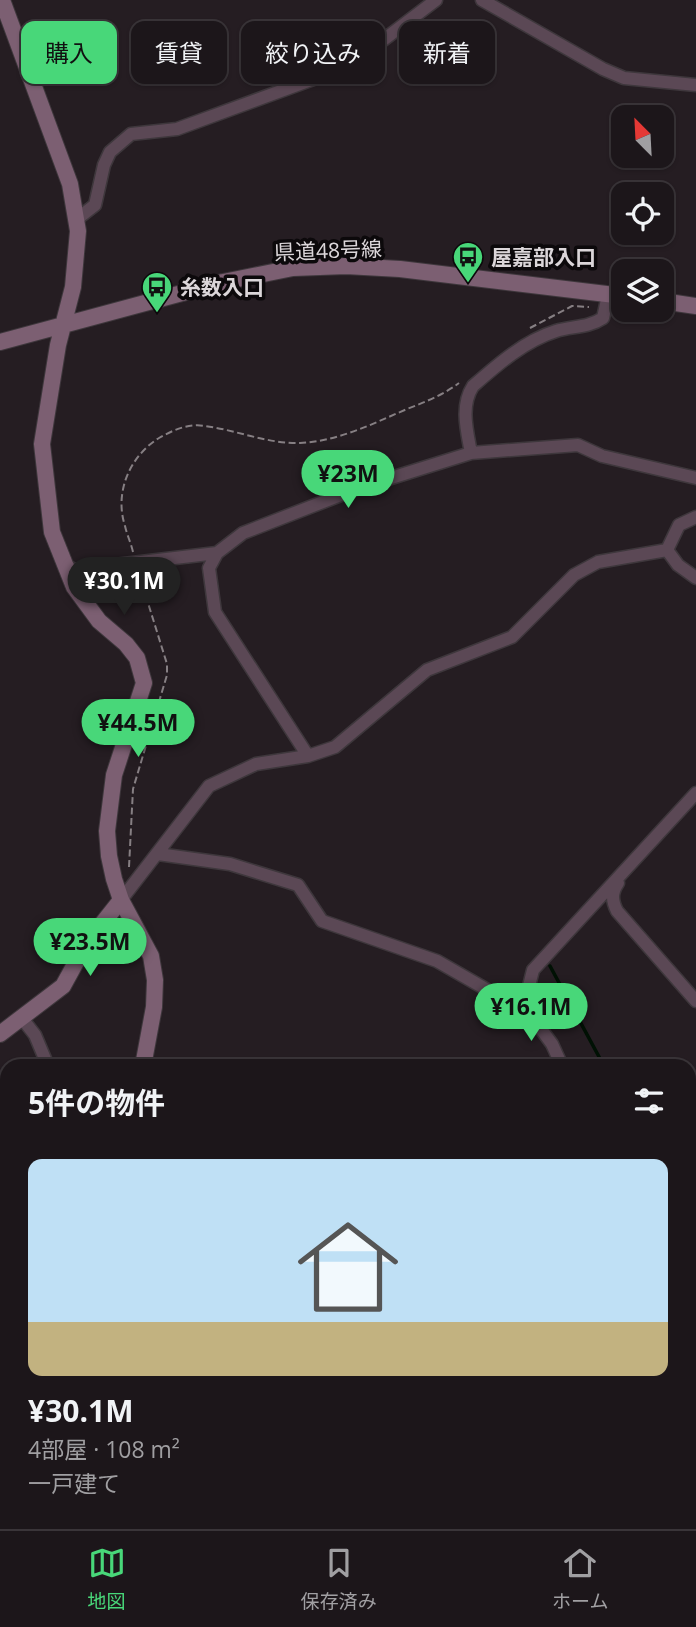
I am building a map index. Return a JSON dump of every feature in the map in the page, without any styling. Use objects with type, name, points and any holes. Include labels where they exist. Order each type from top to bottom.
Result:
[{"type":"street","points":[[2,0],[70,184],[77,219],[76,265],[45,413],[42,444],[50,521],[74,587],[85,604],[137,658],[144,683],[114,775],[109,809],[109,856],[121,900],[151,956],[155,980],[154,1007],[144,1059]]},
{"type":"street","points":[[77,219],[94,205],[110,152],[131,134],[177,129],[349,66],[436,0]]},
{"type":"street","points":[[482,0],[624,78],[696,85]]},
{"type":"street","name":"県道48号線","points":[[0,342],[247,276],[320,267],[400,269],[611,295]]},
{"type":"street","points":[[471,453],[466,406],[473,387],[522,348],[554,332],[593,325],[603,318],[611,303]]},
{"type":"street","points":[[674,303],[696,306]]},
{"type":"street","points":[[308,756],[215,612],[209,568],[217,553],[243,533],[359,488],[471,453],[578,444],[602,456],[696,478]]},
{"type":"street","points":[[696,517],[679,525],[667,550],[678,565],[696,578]]},
{"type":"street","points":[[0,1034],[63,986],[86,944],[209,786],[256,764],[308,756],[335,747],[427,670],[512,637],[574,575],[598,562],[667,550]]},
{"type":"street","points":[[64,563],[73,570],[217,553]]},
{"type":"street","points":[[524,1006],[533,970],[696,793]]},
{"type":"street","points":[[158,854],[230,864],[298,885],[322,921],[437,961],[512,1004],[524,1006],[552,1044],[559,1059]]},
{"type":"street","points":[[625,872],[614,889],[613,902],[617,911],[696,1001]]},
{"type":"street","points":[[21,1017],[35,1035],[45,1059]]},
{"type":"waterway","points":[[550,966],[600,1059]]},
{"type":"place","name":"屋嘉部入口","points":[[468,284]]},
{"type":"place","name":"糸数入口","points":[[157,314]]}]
